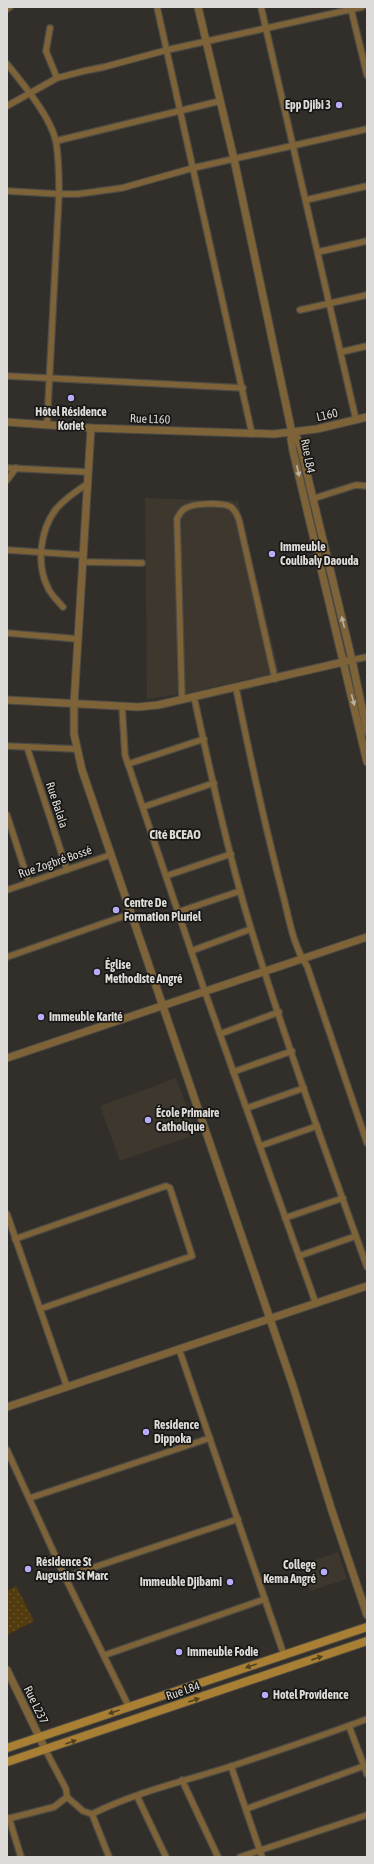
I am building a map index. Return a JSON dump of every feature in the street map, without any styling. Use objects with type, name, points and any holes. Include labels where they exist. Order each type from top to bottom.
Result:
[{"type":"main road","name":"Rue L84","points":[[7,1748],[367,1627]]},
{"type":"main road","name":"Rue L84","points":[[7,1762],[46,1751],[367,1641]]},
{"type":"street","points":[[157,7],[243,388],[252,434]]},
{"type":"street","points":[[198,7],[234,159],[292,433]]},
{"type":"street","points":[[262,7],[342,352],[356,420]]},
{"type":"street","points":[[7,106],[57,78],[167,50],[362,7]]},
{"type":"street","points":[[351,9],[367,75]]},
{"type":"street","points":[[50,28],[46,51],[57,78]]},
{"type":"street","points":[[7,64],[30,93],[50,127],[56,141],[59,194],[48,378],[47,424]]},
{"type":"street","points":[[56,141],[220,101]]},
{"type":"street","points":[[7,191],[78,194],[122,188],[193,168],[367,129]]},
{"type":"street","points":[[306,200],[367,186]]},
{"type":"street","points":[[318,252],[367,241]]},
{"type":"street","points":[[300,310],[367,295]]},
{"type":"street","points":[[342,352],[367,346]]},
{"type":"street","points":[[7,376],[243,388]]},
{"type":"street","name":"L160","points":[[292,433],[317,429],[367,417]]},
{"type":"street","name":"Rue L160","points":[[7,422],[91,428],[252,434],[292,433]]},
{"type":"street","points":[[91,428],[74,704],[74,734],[76,749],[130,914],[293,1386],[332,1511],[367,1615]]},
{"type":"street","name":"Rue L84","points":[[292,433],[298,438],[352,660],[367,732]]},
{"type":"street","name":"Rue L84","points":[[292,433],[291,439],[293,451],[367,762]]},
{"type":"street","points":[[7,468],[88,472]]},
{"type":"street","points":[[7,480],[16,468]]},
{"type":"street","points":[[63,608],[48,589],[41,563],[41,552],[47,527],[53,514],[69,496],[87,484]]},
{"type":"street","points":[[312,499],[356,485],[367,486]]},
{"type":"street","points":[[182,700],[177,519],[180,513],[190,506],[218,504],[229,506],[236,511],[275,679]]},
{"type":"street","points":[[7,550],[82,555]]},
{"type":"street","points":[[82,562],[142,563]]},
{"type":"street","points":[[7,633],[78,639]]},
{"type":"street","points":[[7,700],[138,707],[158,705],[367,657]]},
{"type":"street","points":[[236,688],[267,833],[289,917],[302,959],[306,966],[329,1029],[367,1143]]},
{"type":"street","points":[[194,697],[240,891],[251,929],[317,1126],[367,1267]]},
{"type":"street","points":[[122,706],[125,755],[205,992],[316,1304]]},
{"type":"street","points":[[128,764],[204,739]]},
{"type":"street","points":[[7,746],[76,749]]},
{"type":"street","name":"Rue Balala","points":[[27,747],[67,870]]},
{"type":"street","points":[[143,807],[214,783]]},
{"type":"street","points":[[7,815],[8,824],[29,883]]},
{"type":"street","points":[[166,876],[231,854]]},
{"type":"street","name":"Rue Zogbré Bossé","points":[[7,890],[110,855]]},
{"type":"street","points":[[178,912],[240,891]]},
{"type":"street","points":[[7,957],[130,914]]},
{"type":"street","points":[[191,951],[251,929]]},
{"type":"street","points":[[7,1058],[367,937]]},
{"type":"street","points":[[220,1034],[279,1012]]},
{"type":"street","points":[[233,1072],[292,1051]]},
{"type":"street","points":[[246,1108],[304,1088]]},
{"type":"street","points":[[260,1146],[317,1126]]},
{"type":"street","points":[[15,1239],[166,1186],[170,1188],[192,1256],[40,1309]]},
{"type":"street","points":[[285,1218],[343,1198]]},
{"type":"street","points":[[7,1214],[67,1387]]},
{"type":"street","points":[[299,1256],[356,1236]]},
{"type":"street","points":[[7,1407],[270,1320],[367,1286]]},
{"type":"street","points":[[179,1349],[284,1655]]},
{"type":"street","points":[[30,1498],[210,1438]]},
{"type":"street","points":[[7,1450],[65,1577],[130,1707]]},
{"type":"street","points":[[65,1577],[238,1519]]},
{"type":"street","points":[[105,1655],[265,1599]]},
{"type":"street","name":"Rue L237","points":[[7,1670],[46,1751]]},
{"type":"street","points":[[46,1751],[66,1789],[67,1797],[83,1811],[92,1814],[182,1780],[231,1766],[367,1719]]},
{"type":"street","points":[[350,1726],[367,1774]]},
{"type":"street","points":[[231,1766],[262,1857]]},
{"type":"street","points":[[246,1809],[364,1766]]},
{"type":"street","points":[[182,1780],[218,1857]]},
{"type":"street","points":[[137,1796],[166,1857]]},
{"type":"street","points":[[21,1857],[8,1818],[54,1807],[67,1797]]},
{"type":"street","points":[[92,1814],[109,1857]]},
{"type":"street","points":[[240,1857],[367,1815]]},
{"type":"shaded area","points":[[145,498],[238,501],[279,672],[184,694],[147,699]]},
{"type":"shaded area","name":"École Primaire Catholique","points":[[176,1078],[197,1134],[120,1161],[100,1106]]},
{"type":"shaded area","name":"College Kema Angré","points":[[338,1552],[347,1579],[310,1591],[301,1565]]},
{"type":"shaded area","points":[[16,1586],[34,1621],[7,1635],[7,1591]]},
{"type":"place","name":"Epp Djibi 3","points":[[339,105]]},
{"type":"place","name":"Hôtel Résidence Koriet","points":[[71,398]]},
{"type":"place","name":"Immeuble Coulibaly Daouda","points":[[272,554]]},
{"type":"place","name":"Centre De Formation Pluriel","points":[[116,910]]},
{"type":"place","name":"Église Methodiste Angré","points":[[97,972]]},
{"type":"place","name":"Immeuble Karité","points":[[41,1017]]},
{"type":"place","name":"École Primaire Catholique","points":[[148,1120]]},
{"type":"place","name":"Residence Dippoka","points":[[146,1432]]},
{"type":"place","name":"Résidence St Augustin St Marc","points":[[28,1569]]},
{"type":"place","name":"College Kema Angré","points":[[324,1572]]},
{"type":"place","name":"Immeuble Djibami","points":[[230,1582]]},
{"type":"place","name":"Immeuble Fodie","points":[[179,1652]]},
{"type":"place","name":"Hotel Providence","points":[[265,1695]]},
{"type":"district","name":"Cité BCEAO","points":[[175,834]]}]
